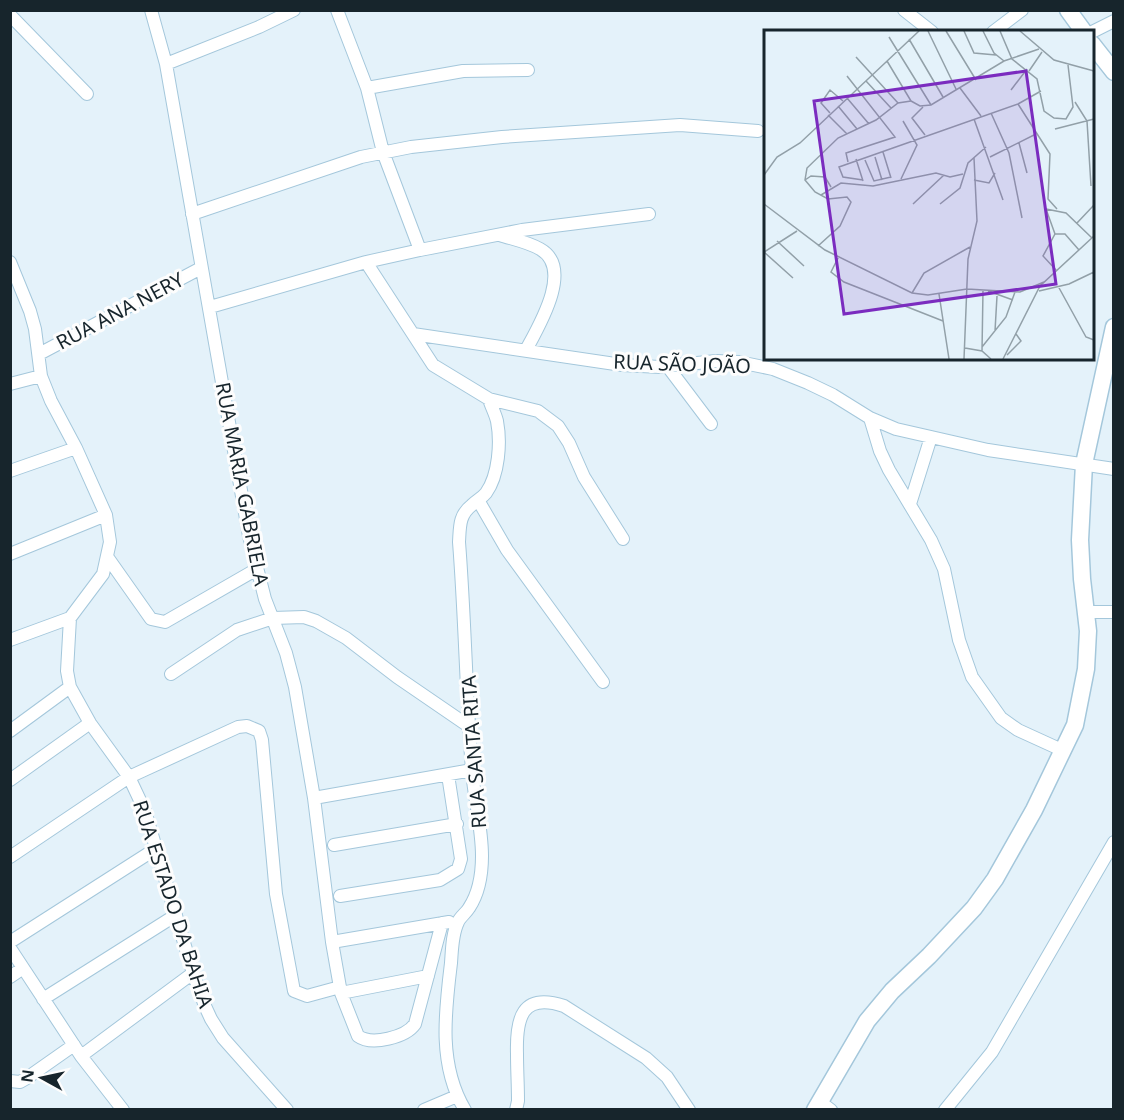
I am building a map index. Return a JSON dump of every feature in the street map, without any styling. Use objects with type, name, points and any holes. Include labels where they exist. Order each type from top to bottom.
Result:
[{"type":"street","name":"RUA MARIA GABRIELA","points":[[151,10],[166,64],[249,536],[265,599],[286,653],[294,687],[314,798],[332,942],[341,990],[358,1036],[370,1042],[405,1033],[416,1024],[442,923]]},
{"type":"street","points":[[166,64],[260,27],[294,10]]},
{"type":"street","points":[[337,10],[367,88],[383,152],[420,250]]},
{"type":"street","points":[[904,10],[929,30]]},
{"type":"street","points":[[996,30],[1022,10]]},
{"type":"street","points":[[1068,10],[1083,30]]},
{"type":"street","points":[[10,15],[87,94]]},
{"type":"street","points":[[1094,31],[1113,21]]},
{"type":"street","points":[[1094,47],[1109,67],[1113,86]]},
{"type":"street","points":[[367,88],[463,71],[528,70]]},
{"type":"street","points":[[192,214],[338,164],[383,152],[502,137],[680,125],[758,131]]},
{"type":"street","points":[[210,307],[366,262],[420,250],[497,234],[649,214]]},
{"type":"street","points":[[497,234],[539,248],[550,257],[553,291],[544,316],[526,350]]},
{"type":"street","points":[[366,262],[433,365],[489,399],[538,411],[558,426],[569,443],[584,477],[623,539]]},
{"type":"street","points":[[10,640],[70,618],[103,574],[110,542],[106,515],[41,376],[30,311],[11,263]]},
{"type":"street","name":"RUA ANA NERY","points":[[39,354],[201,268]]},
{"type":"street","points":[[822,1107],[867,1021],[892,991],[974,908],[995,879],[1034,810],[1076,725],[1086,669],[1087,612],[1080,540],[1084,464],[1108,381],[1113,327]]},
{"type":"street","name":"RUA SÃO JOÃO","points":[[413,334],[622,364],[668,367],[716,361],[739,362],[773,369],[833,395],[870,418],[896,429],[1023,457],[1113,469]]},
{"type":"street","points":[[668,367],[711,424]]},
{"type":"street","points":[[10,384],[41,376]]},
{"type":"street","name":"RUA SANTA RITA","points":[[465,1110],[449,1073],[445,1036],[447,997],[454,935],[458,921],[469,908],[481,877],[482,852],[472,771],[459,542],[460,521],[464,512],[484,496],[491,485],[498,449],[496,420],[489,399]]},
{"type":"street","points":[[870,418],[880,452],[931,540],[944,569],[959,640],[972,677],[1001,718],[1018,730],[1064,751]]},
{"type":"street","points":[[910,504],[932,437]]},
{"type":"street","points":[[10,471],[76,448]]},
{"type":"street","points":[[477,500],[507,550],[603,682]]},
{"type":"street","points":[[10,554],[106,515]]},
{"type":"street","points":[[108,558],[151,619],[159,622],[165,622],[257,569]]},
{"type":"street","points":[[1087,612],[1113,612]]},
{"type":"street","points":[[171,674],[237,630],[273,618],[304,617],[346,638],[397,677],[470,727]]},
{"type":"street","name":"RUA ESTADO DA BAHIA","points":[[70,618],[67,650],[70,687],[90,723],[129,777],[145,812],[193,973],[208,1013],[217,1028],[287,1110]]},
{"type":"street","points":[[10,731],[70,687]]},
{"type":"street","points":[[10,780],[90,723]]},
{"type":"street","points":[[10,857],[129,777],[238,727],[253,727],[259,731],[262,740],[276,894],[294,991],[307,996],[428,976]]},
{"type":"street","points":[[314,798],[472,771]]},
{"type":"street","points":[[340,896],[440,880],[458,869],[461,859],[448,775]]},
{"type":"street","points":[[334,845],[457,824]]},
{"type":"street","points":[[945,1110],[992,1052],[1113,842]]},
{"type":"street","points":[[10,942],[157,848]]},
{"type":"street","points":[[43,999],[176,915]]},
{"type":"street","points":[[332,942],[458,921]]},
{"type":"street","points":[[10,948],[77,1051],[123,1110]]},
{"type":"street","points":[[10,977],[23,968]]},
{"type":"street","points":[[10,1081],[20,1082],[77,1051],[193,973]]},
{"type":"street","points":[[516,1110],[518,1101],[516,1030],[519,1018],[524,1010],[533,1004],[551,1002],[564,1006],[646,1058],[667,1077],[689,1110]]},
{"type":"street","points":[[424,1110],[457,1096]]}]
